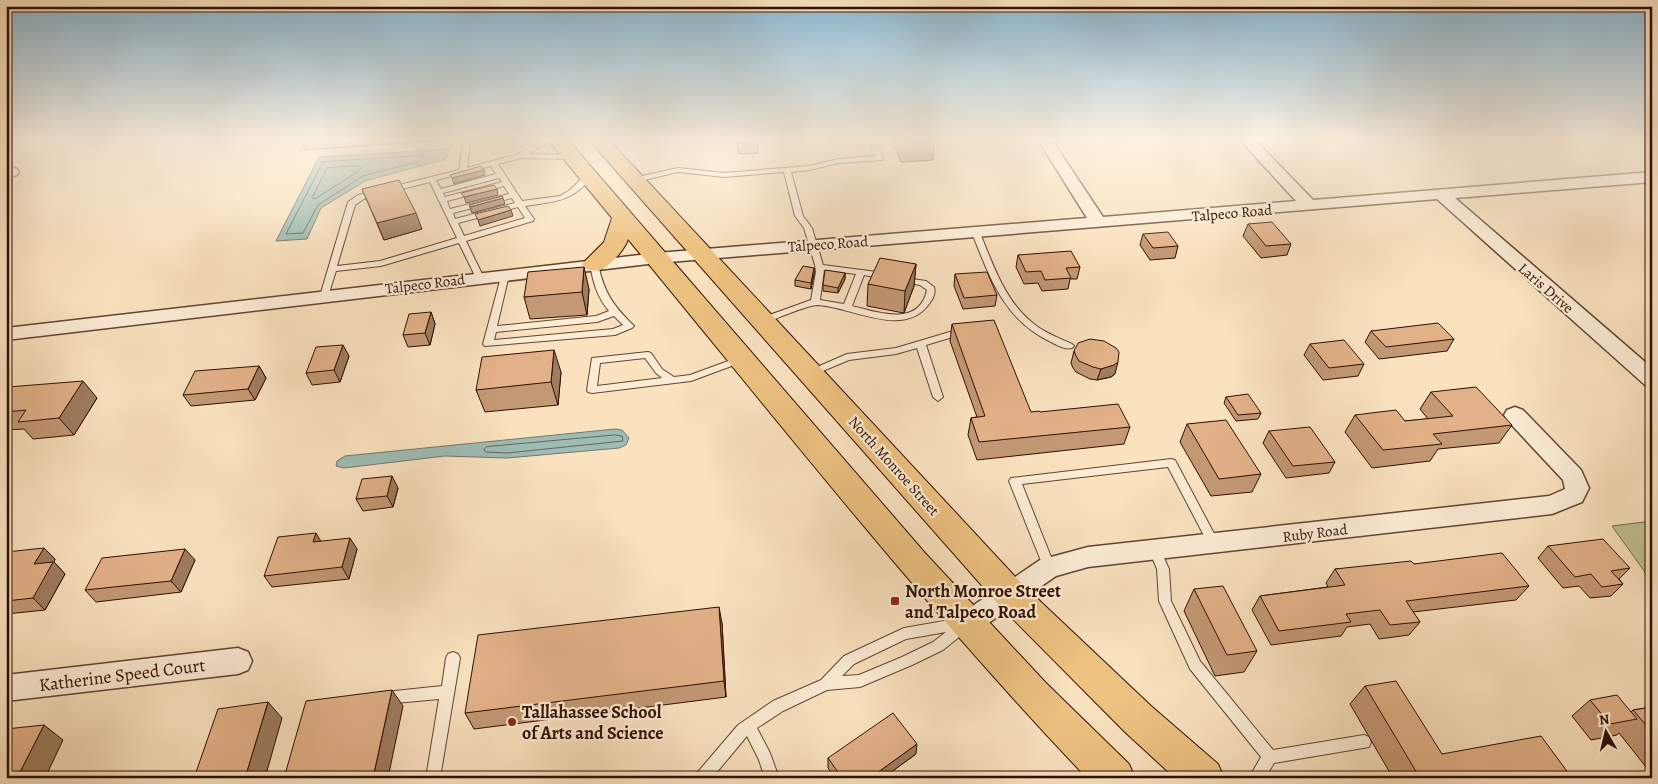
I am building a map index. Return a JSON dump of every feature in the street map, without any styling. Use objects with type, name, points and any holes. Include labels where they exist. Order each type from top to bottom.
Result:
[{"type":"highway","points":[[588,177],[913,563],[1033,695],[1115,778]]},
{"type":"highway","name":"North Monroe Street","points":[[633,177],[1011,595],[1138,719],[1204,778]]},
{"type":"highway","points":[[594,264],[615,245],[622,217]]},
{"type":"street","points":[[1068,177],[1098,223]]},
{"type":"street","points":[[1282,177],[1310,206]]},
{"type":"street","name":"Talpeco Road","points":[[6,334],[594,264],[1652,177]]},
{"type":"street","name":"Laris Drive","points":[[1442,195],[1652,380]]},
{"type":"street","points":[[1630,361],[1652,359]]},
{"type":"street","name":"Ruby Road","points":[[968,623],[1011,595],[1049,566],[1088,557],[1552,505],[1574,495],[1577,488],[1573,476],[1515,415]]},
{"type":"street","name":"Katherine Speed Court","points":[[6,688],[238,661]]},
{"type":"lane","points":[[324,296],[348,213],[354,201],[441,177]]},
{"type":"lane","points":[[438,192],[495,177]]},
{"type":"lane","points":[[332,269],[381,263],[530,219],[502,177]]},
{"type":"lane","points":[[453,222],[520,204],[562,198],[573,192],[588,177]]},
{"type":"lane","points":[[636,180],[650,177]]},
{"type":"lane","points":[[789,177],[799,216],[808,228],[819,267],[820,272],[815,302]]},
{"type":"lane","points":[[432,179],[480,278]]},
{"type":"lane","points":[[442,200],[506,183]]},
{"type":"lane","points":[[448,212],[514,195]]},
{"type":"lane","points":[[976,233],[1000,290],[1014,309],[1032,328],[1069,346]]},
{"type":"lane","points":[[506,275],[488,344],[615,332],[629,326],[606,303],[597,285],[594,264]]},
{"type":"lane","points":[[764,320],[815,302],[890,317],[910,317],[921,311],[931,293],[928,286],[923,283],[819,267]]},
{"type":"lane","points":[[846,307],[861,272]]},
{"type":"lane","points":[[492,329],[597,319],[616,312]]},
{"type":"lane","points":[[811,373],[847,357],[896,351],[921,345],[941,336],[964,331]]},
{"type":"lane","points":[[921,345],[938,397]]},
{"type":"lane","points":[[672,380],[659,371],[648,355],[595,360],[592,390],[691,378],[742,359]]},
{"type":"lane","points":[[1049,566],[1015,481],[1171,463],[1214,544]]},
{"type":"lane","points":[[1155,550],[1163,569],[1165,601],[1195,666],[1270,757]]},
{"type":"lane","points":[[826,684],[849,660],[904,634],[968,623]]},
{"type":"lane","points":[[702,778],[728,746],[749,726],[778,706],[826,684],[860,680],[907,661],[938,646],[968,623]]},
{"type":"lane","points":[[433,778],[453,658]]},
{"type":"lane","points":[[371,700],[447,692]]},
{"type":"lane","points":[[749,726],[765,758],[772,778]]},
{"type":"lane","points":[[1256,778],[1270,757],[1364,742]]},
{"type":"green space","points":[[1652,521],[1652,582],[1612,526]]},
{"type":"water","points":[[309,177],[381,177],[365,181],[321,208],[307,239],[276,241]]},
{"type":"water","points":[[615,429],[622,430],[629,438],[626,445],[619,448],[507,458],[445,456],[344,468],[336,466],[337,461],[345,456]]},
{"type":"building","points":[[399,180],[416,213],[377,223],[362,189]]},
{"type":"building","points":[[494,185],[497,189],[464,197],[461,193]]},
{"type":"building","points":[[502,196],[503,198],[470,207],[469,205]]},
{"type":"building","points":[[508,206],[511,210],[478,220],[475,214]]},
{"type":"building","points":[[1272,222],[1291,244],[1266,246],[1248,224]]},
{"type":"building","points":[[1168,232],[1178,246],[1153,248],[1143,234]]},
{"type":"building","points":[[1071,251],[1080,267],[1066,268],[1071,278],[1045,280],[1041,271],[1026,272],[1018,255]]},
{"type":"building","points":[[880,258],[916,264],[905,291],[868,284]]},
{"type":"building","points":[[803,266],[814,268],[811,283],[795,280]]},
{"type":"building","points":[[584,267],[582,292],[524,297],[528,272]]},
{"type":"building","points":[[825,270],[845,273],[838,288],[823,285]]},
{"type":"building","points":[[987,272],[997,295],[964,298],[955,274]]},
{"type":"building","points":[[431,312],[425,333],[403,335],[409,314]]},
{"type":"building","points":[[994,320],[1031,412],[1118,404],[1130,427],[979,442],[971,418],[985,416],[952,324]]},
{"type":"building","points":[[1438,323],[1454,339],[1386,347],[1371,331]]},
{"type":"building","points":[[1090,339],[1104,341],[1116,348],[1119,352],[1118,362],[1101,369],[1079,361],[1074,351],[1078,343]]},
{"type":"building","points":[[1344,340],[1364,364],[1329,368],[1310,344]]},
{"type":"building","points":[[343,345],[334,370],[306,373],[316,347]]},
{"type":"building","points":[[554,350],[551,382],[476,390],[482,357]]},
{"type":"building","points":[[259,366],[248,389],[183,395],[195,371]]},
{"type":"building","points":[[83,381],[59,418],[18,422],[26,410],[6,412],[6,391],[8,387]]},
{"type":"building","points":[[1476,387],[1512,425],[1433,434],[1442,444],[1383,450],[1355,415],[1396,410],[1405,421],[1453,416],[1431,392]]},
{"type":"building","points":[[1248,394],[1261,413],[1238,415],[1226,397]]},
{"type":"building","points":[[1226,420],[1261,474],[1219,479],[1187,424]]},
{"type":"building","points":[[1310,427],[1335,462],[1293,466],[1269,431]]},
{"type":"building","points":[[392,476],[387,496],[356,499],[362,479]]},
{"type":"building","points":[[316,533],[313,542],[350,538],[342,567],[264,576],[278,537]]},
{"type":"building","points":[[1603,539],[1630,568],[1611,571],[1623,584],[1602,587],[1591,574],[1575,577],[1548,546]]},
{"type":"building","points":[[44,548],[34,564],[53,562],[33,598],[6,601],[6,552]]},
{"type":"building","points":[[185,549],[171,581],[85,590],[102,558]]},
{"type":"building","points":[[1502,553],[1529,586],[1406,601],[1420,622],[1390,625],[1380,610],[1346,614],[1351,622],[1279,631],[1260,596],[1345,585],[1335,569],[1411,561],[1414,564]]},
{"type":"building","points":[[1223,586],[1257,651],[1227,655],[1194,589]]},
{"type":"building","points":[[719,607],[724,681],[465,713],[478,635]]},
{"type":"building","points":[[1396,681],[1442,754],[1541,736],[1572,778],[1420,778],[1365,686]]},
{"type":"building","points":[[392,690],[373,778],[284,778],[306,701]]},
{"type":"building","points":[[1617,695],[1637,719],[1610,724],[1590,700]]},
{"type":"building","points":[[268,702],[245,778],[194,778],[218,709]]},
{"type":"building","points":[[1652,707],[1652,732],[1633,710]]},
{"type":"building","points":[[893,713],[917,744],[870,778],[842,778],[828,758]]},
{"type":"building","points":[[44,725],[17,778],[6,778],[6,729]]},
{"type":"place","name":"North Monroe Street and Talpeco Road","points":[[895,601]]},
{"type":"place","name":"Tallahassee School of Arts and Science","points":[[512,722]]}]
